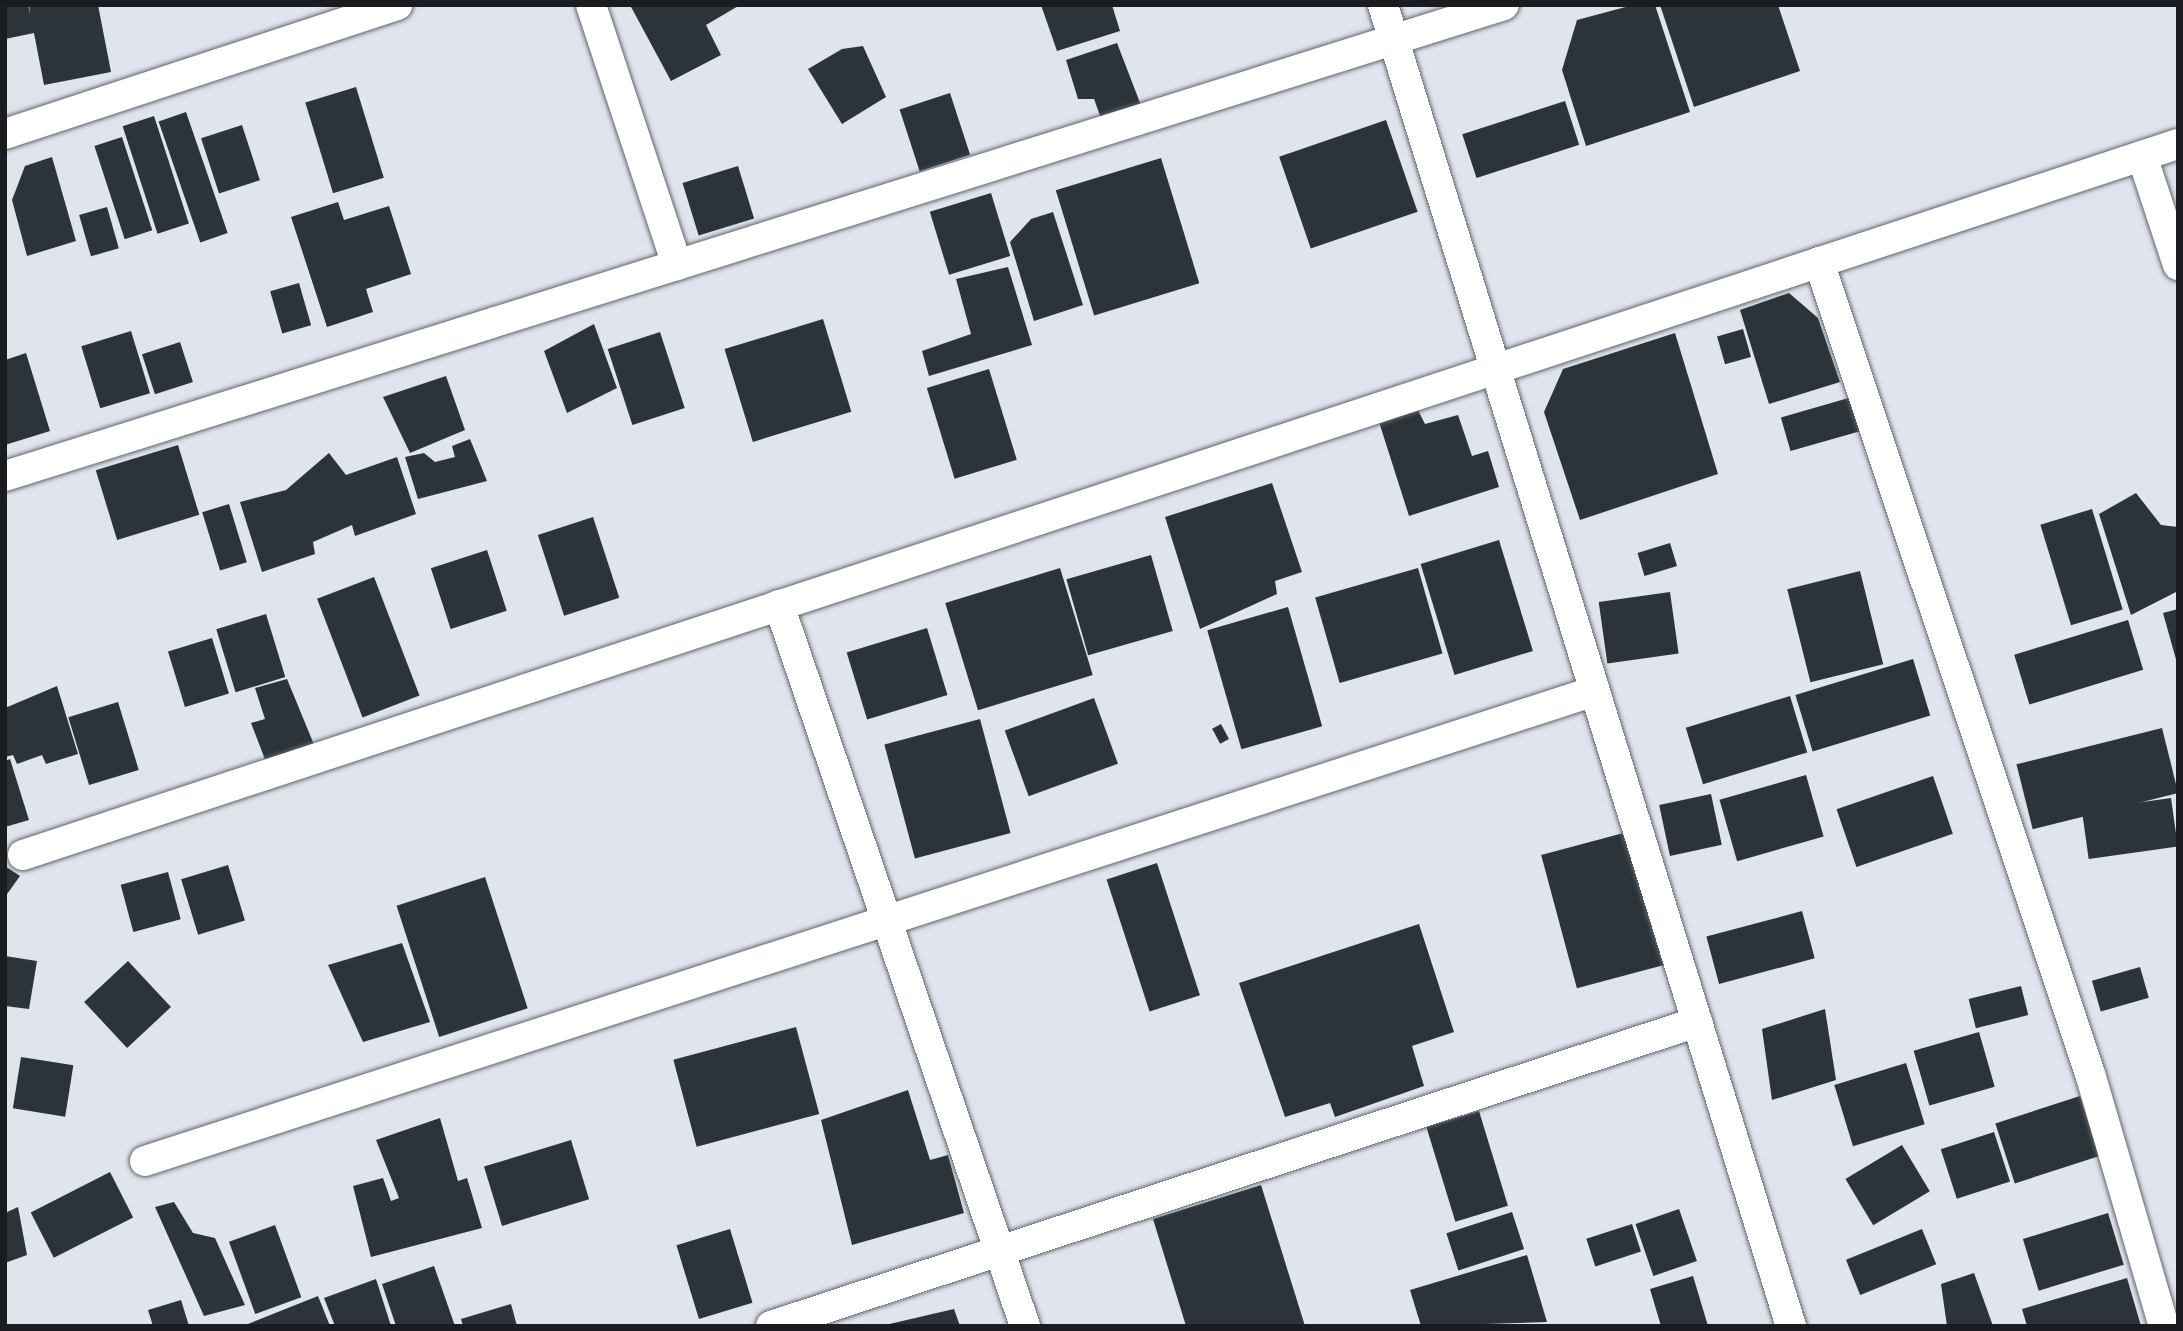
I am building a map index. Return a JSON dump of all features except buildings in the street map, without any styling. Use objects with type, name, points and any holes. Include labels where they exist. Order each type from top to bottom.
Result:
[{"type":"street","points":[[5,134],[397,5]]},
{"type":"street","points":[[591,5],[677,265]]},
{"type":"street","points":[[1383,5],[1791,1326]]},
{"type":"street","points":[[5,476],[1503,5]]},
{"type":"street","points":[[23,855],[2178,144]]},
{"type":"street","points":[[2142,156],[2178,265]]},
{"type":"street","points":[[1819,262],[2091,1077],[2164,1326]]},
{"type":"street","points":[[779,605],[1025,1326]]},
{"type":"street","points":[[145,1161],[1595,691]]},
{"type":"street","points":[[771,1326],[999,1248],[1697,1022]]}]
